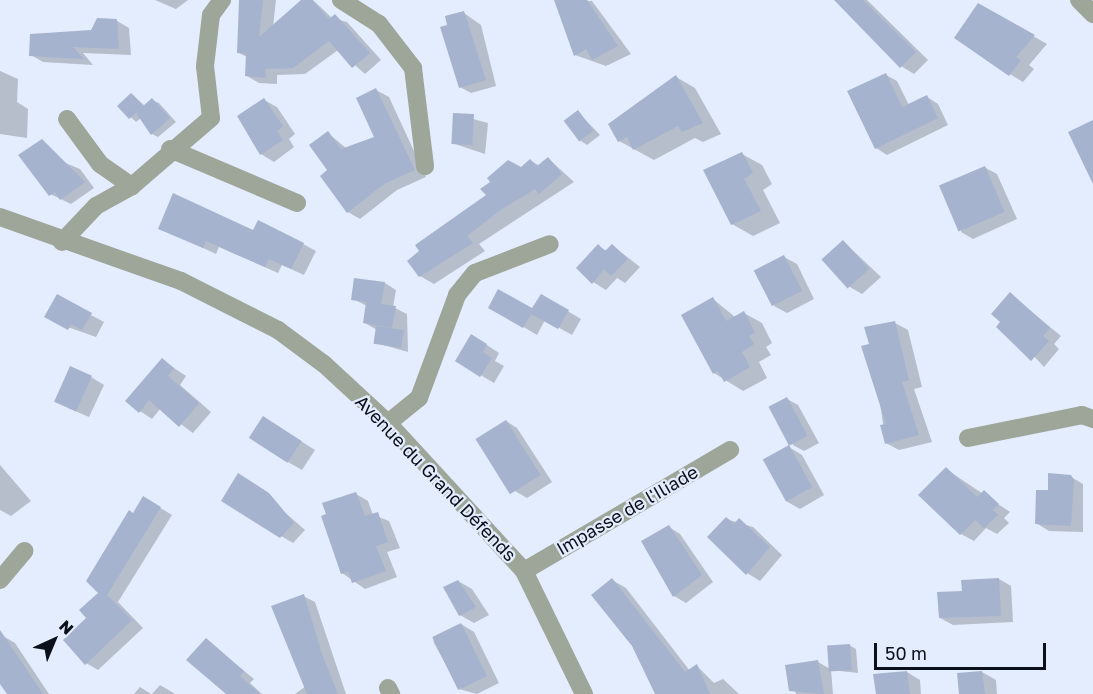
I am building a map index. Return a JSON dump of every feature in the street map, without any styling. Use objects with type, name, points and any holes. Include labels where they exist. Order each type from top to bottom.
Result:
[{"type":"street","points":[[62,242],[96,206],[132,186],[170,149],[211,118],[205,66],[211,15],[222,0]]},
{"type":"street","points":[[341,0],[379,24],[413,68],[425,166]]},
{"type":"street","points":[[1078,0],[1093,15]]},
{"type":"street","points":[[67,119],[100,164],[132,186]]},
{"type":"street","points":[[170,149],[297,202]]},
{"type":"street","name":"Avenue du Grand Défends","points":[[0,217],[62,242],[182,281],[278,330],[388,423],[524,571],[584,694]]},
{"type":"street","points":[[388,423],[419,398],[457,296],[475,273],[549,244]]},
{"type":"street","points":[[968,438],[1082,415],[1093,419]]},
{"type":"street","name":"Impasse de l'Iliade","points":[[524,571],[730,450]]},
{"type":"street","points":[[0,580],[24,550]]},
{"type":"building","points":[[239,0],[263,0],[259,37],[301,0],[312,0],[329,19],[335,14],[370,53],[352,68],[329,41],[293,68],[265,69],[266,78],[245,76],[246,54],[237,53]]},
{"type":"building","points":[[554,0],[587,0],[618,46],[592,60],[586,49],[574,56]]},
{"type":"building","points":[[834,0],[863,0],[916,52],[900,68]]},
{"type":"building","points":[[978,3],[1035,35],[1016,57],[1021,60],[1009,76],[954,38]]},
{"type":"building","points":[[464,11],[486,80],[459,88],[440,27],[447,25],[445,16]]},
{"type":"building","points":[[97,18],[117,19],[119,49],[73,47],[84,59],[29,56],[30,34],[91,30]]},
{"type":"building","points":[[886,73],[902,107],[927,95],[938,118],[875,149],[847,91]]},
{"type":"building","points":[[676,75],[703,123],[682,132],[678,126],[633,150],[627,137],[618,142],[608,124]]},
{"type":"building","points":[[376,88],[415,170],[384,184],[347,213],[320,176],[327,170],[309,145],[328,131],[341,149],[374,137],[356,98]]},
{"type":"building","points":[[131,93],[143,106],[152,98],[170,118],[151,135],[136,113],[129,119],[117,106]]},
{"type":"building","points":[[264,98],[283,126],[277,131],[283,140],[260,155],[237,116]]},
{"type":"building","points":[[578,110],[594,131],[579,142],[564,121]]},
{"type":"building","points":[[453,113],[474,114],[472,145],[451,144]]},
{"type":"building","points":[[1093,120],[1093,184],[1068,132]]},
{"type":"building","points":[[42,139],[85,182],[60,200],[55,192],[49,196],[18,155]]},
{"type":"building","points":[[742,152],[753,173],[744,179],[761,211],[731,225],[703,170]]},
{"type":"building","points":[[548,157],[562,174],[539,194],[535,189],[499,211],[467,236],[473,243],[419,277],[407,261],[419,251],[415,245],[486,195],[480,189],[490,182],[487,178],[508,160],[521,167],[530,159],[537,166]]},
{"type":"building","points":[[985,166],[1005,212],[959,232],[939,186]]},
{"type":"building","points":[[173,193],[253,230],[258,220],[304,243],[291,269],[269,259],[265,267],[206,241],[203,248],[158,229]]},
{"type":"building","points":[[843,240],[869,269],[848,288],[821,259]]},
{"type":"building","points":[[598,244],[605,251],[612,244],[628,259],[611,276],[604,269],[592,284],[576,268]]},
{"type":"building","points":[[784,255],[802,291],[772,306],[754,270]]},
{"type":"building","points":[[354,278],[385,282],[381,304],[396,306],[392,328],[363,323],[366,302],[351,300]]},
{"type":"building","points":[[498,289],[532,308],[541,294],[569,310],[558,329],[531,314],[523,328],[488,308]]},
{"type":"building","points":[[1010,292],[1050,328],[1043,336],[1049,341],[1031,361],[996,327],[1000,322],[991,314]]},
{"type":"building","points":[[57,294],[92,313],[82,330],[71,324],[68,330],[44,317]]},
{"type":"building","points":[[713,297],[726,321],[744,311],[755,333],[749,336],[754,344],[742,352],[750,367],[724,382],[718,371],[713,374],[681,315]]},
{"type":"building","points":[[895,321],[909,380],[902,382],[919,435],[885,444],[880,425],[886,424],[861,346],[869,344],[864,327]]},
{"type":"building","points":[[376,326],[404,330],[401,348],[373,344]]},
{"type":"building","points":[[471,334],[487,344],[483,352],[492,358],[480,377],[455,361]]},
{"type":"building","points":[[162,358],[174,368],[168,376],[199,403],[179,427],[149,400],[139,413],[125,401]]},
{"type":"building","points":[[70,366],[92,376],[76,411],[54,402]]},
{"type":"building","points":[[787,397],[808,436],[789,446],[768,407]]},
{"type":"building","points":[[263,416],[302,441],[287,463],[249,438]]},
{"type":"building","points":[[506,420],[540,475],[510,494],[475,439]]},
{"type":"building","points":[[789,445],[812,487],[786,502],[763,460]]},
{"type":"building","points":[[946,467],[977,497],[984,490],[999,504],[993,510],[998,515],[984,528],[975,520],[960,535],[918,495]]},
{"type":"building","points":[[238,473],[269,493],[294,523],[280,538],[221,501]]},
{"type":"building","points":[[1048,473],[1071,475],[1074,480],[1071,526],[1035,524],[1036,490],[1048,490]]},
{"type":"building","points":[[356,492],[365,516],[378,512],[388,542],[376,546],[386,571],[352,583],[348,572],[341,574],[321,516],[326,514],[322,503]]},
{"type":"building","points":[[143,496],[161,507],[107,595],[132,620],[85,665],[63,640],[86,618],[79,610],[98,593],[86,581],[129,510],[133,513]]},
{"type":"building","points":[[726,517],[734,524],[739,518],[770,547],[746,575],[707,537]]},
{"type":"building","points":[[669,525],[702,575],[673,597],[641,541]]},
{"type":"building","points":[[612,578],[685,672],[697,664],[710,694],[655,694],[632,646],[591,595]]},
{"type":"building","points":[[999,578],[1001,616],[939,618],[937,592],[962,591],[961,580]]},
{"type":"building","points":[[458,580],[476,607],[459,616],[443,587]]},
{"type":"building","points":[[304,594],[322,654],[338,694],[307,694],[271,606]]},
{"type":"building","points":[[461,623],[487,676],[458,690],[432,637]]},
{"type":"building","points":[[0,630],[43,694],[7,694],[0,684]]},
{"type":"building","points":[[206,638],[244,671],[240,676],[260,694],[226,694],[186,660]]},
{"type":"building","points":[[850,644],[852,670],[829,672],[827,646]]},
{"type":"building","points":[[818,660],[824,694],[789,691],[785,665]]},
{"type":"building","points":[[907,671],[910,694],[876,694],[873,674]]},
{"type":"building","points":[[982,671],[985,694],[959,694],[957,673]]}]
